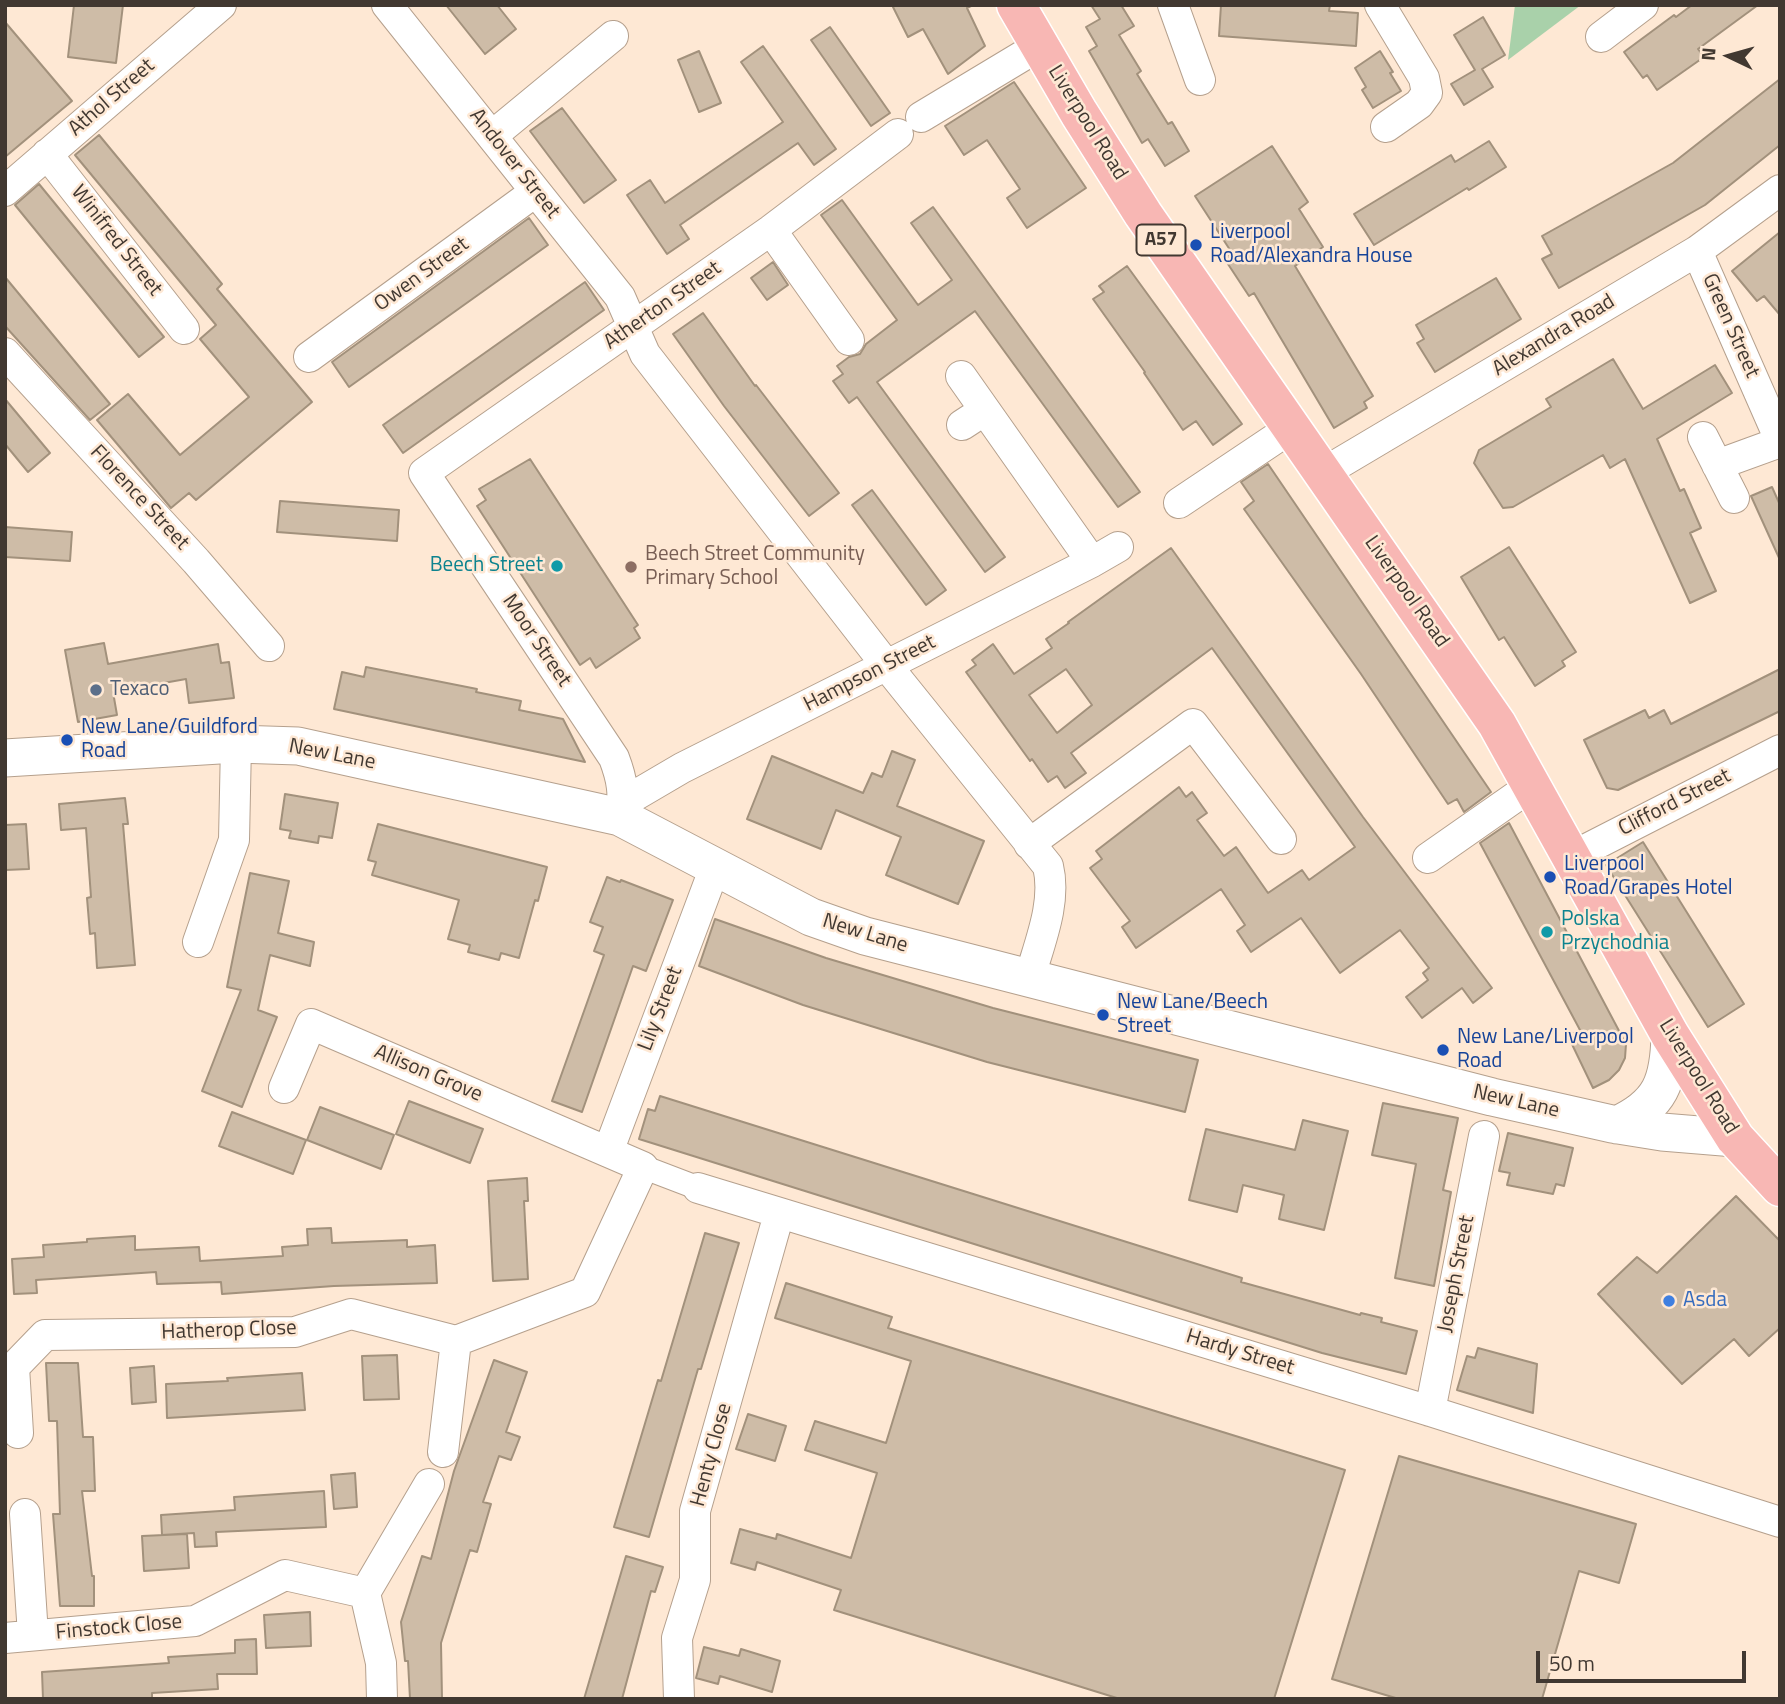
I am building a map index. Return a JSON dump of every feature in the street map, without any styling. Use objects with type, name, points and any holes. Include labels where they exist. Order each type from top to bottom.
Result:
[{"type":"main road","name":"Liverpool Road","points":[[1016,5],[1079,113],[1143,214],[1497,724],[1670,1035],[1735,1138],[1780,1187]]},
{"type":"street","name":"Athol Street","points":[[5,191],[220,5]]},
{"type":"street","name":"Andover Street","points":[[387,5],[620,297],[633,326]]},
{"type":"street","points":[[1173,5],[1200,80]]},
{"type":"street","points":[[1380,5],[1424,78],[1427,93],[1419,104],[1386,127]]},
{"type":"street","points":[[1601,37],[1643,5]]},
{"type":"street","points":[[493,135],[613,36]]},
{"type":"street","name":"Atherton Street","points":[[424,473],[771,230],[909,125],[1040,46]]},
{"type":"street","name":"Winifred Street","points":[[47,154],[184,329]]},
{"type":"street","name":"Alexandra Road","points":[[1323,473],[1697,251],[1780,190]]},
{"type":"street","name":"Owen Street","points":[[309,357],[535,192]]},
{"type":"street","points":[[771,230],[849,340]]},
{"type":"street","name":"Green Street","points":[[1697,251],[1780,441]]},
{"type":"street","points":[[633,326],[645,354],[887,666],[1048,866],[1052,881],[1051,896],[1029,980]]},
{"type":"street","name":"Florence Street","points":[[5,353],[196,561],[269,646]]},
{"type":"street","points":[[961,376],[974,417],[1092,562]]},
{"type":"street","points":[[1179,503],[1291,428]]},
{"type":"street","points":[[1703,437],[1734,498]]},
{"type":"street","points":[[1717,466],[1780,441]]},
{"type":"street","name":"Moor Street","points":[[424,473],[614,758],[622,781],[622,809]]},
{"type":"street","name":"Hampson Street","points":[[622,809],[682,768],[1118,547]]},
{"type":"street","points":[[1028,844],[1193,724],[1280,839]]},
{"type":"street","points":[[198,942],[234,840],[236,744]]},
{"type":"street","name":"New Lane","points":[[5,758],[236,744],[298,746],[622,809],[715,867],[811,917],[865,936],[1492,1097],[1617,1125],[1735,1138]]},
{"type":"street","name":"Clifford Street","points":[[1571,857],[1780,750]]},
{"type":"street","points":[[1427,858],[1531,786]]},
{"type":"street","name":"Lily Street","points":[[608,1152],[715,867]]},
{"type":"street","name":"Allison Grove","points":[[284,1088],[311,1024],[608,1152]]},
{"type":"street","points":[[1617,1125],[1634,1117],[1658,1096],[1666,1078],[1670,1035]]},
{"type":"street","points":[[1484,1136],[1492,1097]]},
{"type":"street","name":"Joseph Street","points":[[1430,1411],[1484,1136]]},
{"type":"street","points":[[608,1152],[698,1188]]},
{"type":"street","points":[[382,1699],[381,1663],[365,1593],[429,1484],[443,1452],[456,1341],[585,1292],[643,1167]]},
{"type":"street","name":"Hardy Street","points":[[698,1188],[1430,1411],[1780,1522]]},
{"type":"street","name":"Henty Close","points":[[679,1699],[677,1638],[695,1580],[695,1511],[779,1214]]},
{"type":"street","name":"Hatherop Close","points":[[18,1433],[14,1367],[45,1335],[295,1332],[351,1314],[456,1341]]},
{"type":"street","points":[[19,1636],[25,1514]]},
{"type":"street","name":"Finstock Close","points":[[19,1636],[195,1621],[285,1575],[365,1593]]},
{"type":"green space","points":[[1515,5],[1581,5],[1508,60]]},
{"type":"building","points":[[74,5],[123,5],[116,63],[68,57]]},
{"type":"building","points":[[446,5],[497,5],[516,29],[485,54]]},
{"type":"building","points":[[892,5],[973,5],[967,8],[985,46],[948,74],[923,29],[908,37]]},
{"type":"building","points":[[1091,5],[1121,5],[1134,26],[1119,35],[1141,71],[1137,74],[1168,124],[1172,122],[1189,151],[1165,166],[1148,139],[1142,143],[1089,51],[1097,46],[1086,27],[1100,19]]},
{"type":"building","points":[[1221,5],[1330,5],[1329,11],[1358,13],[1356,46],[1219,36]]},
{"type":"building","points":[[1692,5],[1758,5],[1698,49],[1704,57],[1657,90],[1647,75],[1643,78],[1624,52]]},
{"type":"building","points":[[1483,17],[1505,55],[1482,69],[1493,87],[1464,105],[1451,84],[1475,70],[1454,35]]},
{"type":"building","points":[[5,22],[72,101],[5,157]]},
{"type":"building","points":[[830,27],[890,113],[871,126],[811,40]]},
{"type":"building","points":[[763,46],[836,149],[814,165],[798,143],[680,225],[689,239],[667,254],[627,195],[650,180],[665,203],[783,122],[741,62]]},
{"type":"building","points":[[699,51],[721,103],[699,112],[678,60]]},
{"type":"building","points":[[1380,51],[1401,91],[1373,108],[1362,90],[1366,87],[1355,68]]},
{"type":"building","points":[[1780,79],[1780,145],[1705,205],[1559,288],[1542,259],[1552,254],[1542,236],[1673,163]]},
{"type":"building","points":[[1014,82],[1086,188],[1027,228],[1007,198],[1020,189],[987,140],[964,155],[945,126]]},
{"type":"building","points":[[562,108],[616,180],[584,203],[530,131]]},
{"type":"building","points":[[99,135],[222,284],[217,289],[312,402],[196,500],[189,493],[171,508],[97,420],[128,394],[180,455],[249,397],[200,339],[216,325],[75,155]]},
{"type":"building","points":[[1489,141],[1506,167],[1374,245],[1354,214],[1451,155],[1455,162]]},
{"type":"building","points":[[1272,146],[1308,202],[1299,209],[1323,247],[1295,266],[1373,396],[1364,402],[1367,408],[1334,428],[1254,293],[1249,296],[1224,258],[1232,253],[1195,196]]},
{"type":"building","points":[[39,184],[164,337],[139,357],[15,205]]},
{"type":"building","points":[[842,200],[918,305],[952,280],[911,223],[933,207],[1140,492],[1118,507],[975,311],[877,382],[1005,557],[985,572],[857,397],[849,403],[833,381],[843,374],[837,366],[849,357],[860,354],[866,344],[897,320],[821,215]]},
{"type":"building","points":[[529,218],[548,245],[349,387],[332,362]]},
{"type":"building","points":[[1780,232],[1780,315],[1764,296],[1757,301],[1732,271]]},
{"type":"building","points":[[773,262],[788,285],[767,300],[751,278]]},
{"type":"building","points":[[1127,266],[1242,424],[1213,445],[1196,421],[1183,430],[1093,299],[1104,292],[1099,286]]},
{"type":"building","points":[[5,277],[110,404],[90,420],[5,326]]},
{"type":"building","points":[[1496,278],[1521,319],[1435,372],[1417,343],[1424,339],[1416,325]]},
{"type":"building","points":[[585,282],[604,310],[403,453],[383,425]]},
{"type":"building","points":[[703,313],[755,386],[839,493],[809,516],[724,406],[673,334]]},
{"type":"building","points":[[1613,359],[1643,409],[1715,365],[1732,393],[1657,439],[1680,491],[1684,489],[1701,528],[1690,533],[1716,591],[1690,603],[1625,459],[1610,468],[1603,455],[1513,507],[1503,508],[1474,463],[1479,450],[1551,407],[1546,399]]},
{"type":"building","points":[[5,399],[50,453],[28,472],[5,444]]},
{"type":"building","name":"Beech Street","points":[[530,459],[638,625],[634,628],[640,638],[596,668],[590,658],[580,665],[477,506],[486,500],[479,489]]},
{"type":"building","points":[[1268,464],[1491,792],[1464,812],[1457,799],[1448,804],[1361,674],[1244,509],[1254,501],[1241,482]]},
{"type":"building","points":[[1772,487],[1780,505],[1780,560],[1751,496]]},
{"type":"building","points":[[872,490],[946,590],[926,605],[852,505]]},
{"type":"building","points":[[280,501],[399,510],[397,541],[277,532]]},
{"type":"building","points":[[5,527],[72,532],[70,561],[5,557]]},
{"type":"building","points":[[1509,547],[1576,652],[1562,661],[1565,666],[1535,686],[1504,637],[1499,640],[1461,577]]},
{"type":"building","points":[[1171,548],[1363,817],[1492,988],[1473,1003],[1462,988],[1422,1018],[1406,997],[1428,980],[1423,973],[1429,968],[1400,930],[1340,973],[1301,918],[1251,952],[1237,931],[1245,925],[1221,889],[1136,948],[1122,927],[1130,921],[1090,868],[1102,859],[1096,851],[1179,787],[1186,797],[1192,792],[1207,813],[1197,820],[1224,856],[1236,847],[1268,893],[1302,870],[1309,880],[1355,847],[1212,648],[1071,753],[1086,773],[1065,788],[1057,776],[1048,782],[966,672],[976,665],[972,660],[993,644],[1014,674],[1052,648],[1046,639]],"holes":[[[1066,669],[1092,705],[1057,733],[1029,695]]]},
{"type":"building","points":[[104,643],[108,664],[218,644],[221,663],[229,662],[234,698],[189,703],[186,679],[113,692],[117,715],[78,722],[65,650]]},
{"type":"building","points":[[366,667],[477,689],[476,692],[521,701],[519,710],[563,719],[585,762],[334,709],[342,672],[364,677]]},
{"type":"building","points":[[1780,669],[1780,711],[1618,790],[1607,788],[1584,740],[1645,710],[1649,718],[1664,710],[1671,724]]},
{"type":"building","points":[[892,751],[915,760],[897,806],[984,841],[958,904],[886,875],[901,837],[836,810],[821,849],[747,819],[772,756],[863,793],[872,773],[882,777]]},
{"type":"building","points":[[285,794],[338,803],[332,838],[319,836],[318,843],[289,838],[291,831],[280,829]]},
{"type":"building","points":[[125,798],[128,824],[123,824],[135,965],[97,968],[95,933],[90,934],[87,898],[91,897],[86,828],[61,830],[59,804]]},
{"type":"building","name":"Polska Przychodnia","points":[[1509,823],[1626,1044],[1625,1058],[1619,1070],[1609,1080],[1593,1088],[1568,1036],[1580,1030],[1480,843]]},
{"type":"building","points":[[26,824],[29,869],[5,870],[5,825]]},
{"type":"building","points":[[378,824],[547,867],[519,958],[501,953],[499,960],[468,952],[470,945],[448,939],[459,900],[372,875],[376,862],[368,860]]},
{"type":"building","points":[[1643,842],[1744,1004],[1708,1027],[1606,865]]},
{"type":"building","points":[[250,873],[289,881],[278,933],[314,942],[310,966],[270,955],[258,1010],[277,1017],[242,1107],[202,1091],[241,990],[227,987]]},
{"type":"building","points":[[607,877],[673,900],[646,971],[633,966],[582,1112],[552,1101],[604,955],[594,951],[603,927],[590,922]]},
{"type":"building","points":[[715,919],[826,958],[993,1008],[1198,1060],[1185,1112],[987,1062],[803,1005],[699,966]]},
{"type":"building","points":[[660,1096],[1242,1278],[1241,1282],[1360,1315],[1361,1313],[1382,1318],[1381,1322],[1417,1331],[1406,1374],[1322,1353],[639,1139],[648,1109],[655,1111]]},
{"type":"building","points":[[409,1101],[483,1129],[470,1163],[396,1134]]},
{"type":"building","points":[[1383,1103],[1458,1118],[1443,1190],[1451,1192],[1434,1286],[1395,1278],[1416,1164],[1372,1155]]},
{"type":"building","points":[[320,1107],[394,1135],[381,1169],[307,1140]]},
{"type":"building","points":[[232,1112],[306,1140],[293,1174],[219,1146]]},
{"type":"building","points":[[1303,1120],[1348,1131],[1324,1230],[1279,1219],[1284,1195],[1243,1185],[1237,1212],[1189,1200],[1206,1129],[1295,1150]]},
{"type":"building","points":[[1508,1133],[1573,1148],[1564,1186],[1556,1184],[1553,1194],[1507,1185],[1510,1173],[1499,1171]]},
{"type":"building","points":[[527,1178],[528,1201],[524,1201],[528,1279],[493,1281],[488,1181]]},
{"type":"building","points":[[1736,1196],[1780,1241],[1780,1328],[1749,1356],[1734,1339],[1682,1384],[1598,1294],[1637,1257],[1657,1273]]},
{"type":"building","points":[[331,1228],[332,1243],[407,1240],[407,1247],[435,1245],[437,1283],[334,1286],[222,1294],[221,1282],[157,1284],[156,1272],[36,1280],[37,1293],[14,1294],[12,1259],[44,1257],[43,1245],[135,1236],[135,1250],[199,1247],[200,1261],[283,1256],[282,1247],[308,1245],[307,1229]]},
{"type":"building","points":[[705,1233],[739,1243],[701,1369],[698,1369],[649,1537],[614,1527]]},
{"type":"building","points":[[786,1283],[892,1317],[888,1328],[1345,1470],[1274,1699],[1120,1699],[834,1610],[841,1590],[757,1562],[755,1570],[731,1563],[740,1529],[776,1539],[777,1534],[851,1558],[877,1473],[805,1450],[815,1421],[886,1443],[911,1361],[775,1318]]},
{"type":"building","points":[[1478,1348],[1537,1364],[1533,1413],[1457,1390],[1467,1356],[1475,1358]]},
{"type":"building","points":[[397,1355],[399,1399],[364,1400],[362,1356]]},
{"type":"building","points":[[494,1360],[527,1372],[506,1432],[520,1437],[511,1460],[499,1456],[483,1502],[491,1504],[477,1552],[470,1550],[441,1643],[442,1699],[410,1699],[408,1661],[405,1661],[401,1622],[422,1556],[431,1559],[454,1471]]},
{"type":"building","points":[[46,1363],[78,1363],[83,1437],[93,1437],[95,1491],[82,1491],[94,1576],[94,1606],[60,1606],[53,1514],[60,1514],[57,1421],[49,1421]]},
{"type":"building","points":[[154,1366],[156,1402],[132,1404],[130,1368]]},
{"type":"building","points":[[302,1373],[305,1410],[167,1418],[166,1384]]},
{"type":"building","points":[[748,1414],[786,1426],[775,1461],[736,1449]]},
{"type":"building","points":[[1399,1456],[1636,1524],[1619,1583],[1579,1571],[1542,1699],[1399,1699],[1332,1679]]},
{"type":"building","points":[[355,1473],[357,1507],[334,1509],[331,1475]]},
{"type":"building","points":[[324,1491],[326,1527],[216,1532],[217,1546],[195,1547],[194,1533],[162,1535],[161,1515],[235,1510],[234,1497]]},
{"type":"building","points":[[187,1534],[189,1568],[144,1571],[142,1536]]},
{"type":"building","points":[[626,1556],[663,1567],[655,1592],[651,1591],[622,1699],[584,1699]]},
{"type":"building","points":[[310,1612],[311,1646],[266,1648],[264,1615]]},
{"type":"building","points":[[256,1639],[257,1674],[217,1674],[218,1689],[152,1693],[152,1699],[43,1699],[42,1672],[169,1663],[168,1657],[235,1653],[235,1640]]},
{"type":"building","points":[[704,1647],[739,1656],[741,1649],[780,1661],[772,1692],[720,1676],[718,1684],[696,1678]]},
{"type":"place","name":"Liverpool Road/Alexandra House","points":[[1196,245]]},
{"type":"place","name":"Beech Street","points":[[557,566]]},
{"type":"place","name":"Beech Street Community Primary School","points":[[631,567]]},
{"type":"place","name":"Texaco","points":[[96,690]]},
{"type":"place","name":"New Lane/Guildford Road","points":[[67,740]]},
{"type":"place","name":"Liverpool Road/Grapes Hotel","points":[[1550,877]]},
{"type":"place","name":"Polska Przychodnia","points":[[1547,932]]},
{"type":"place","name":"New Lane/Beech Street","points":[[1103,1015]]},
{"type":"place","name":"New Lane/Liverpool Road","points":[[1443,1050]]},
{"type":"place","name":"Asda","points":[[1669,1301]]}]
